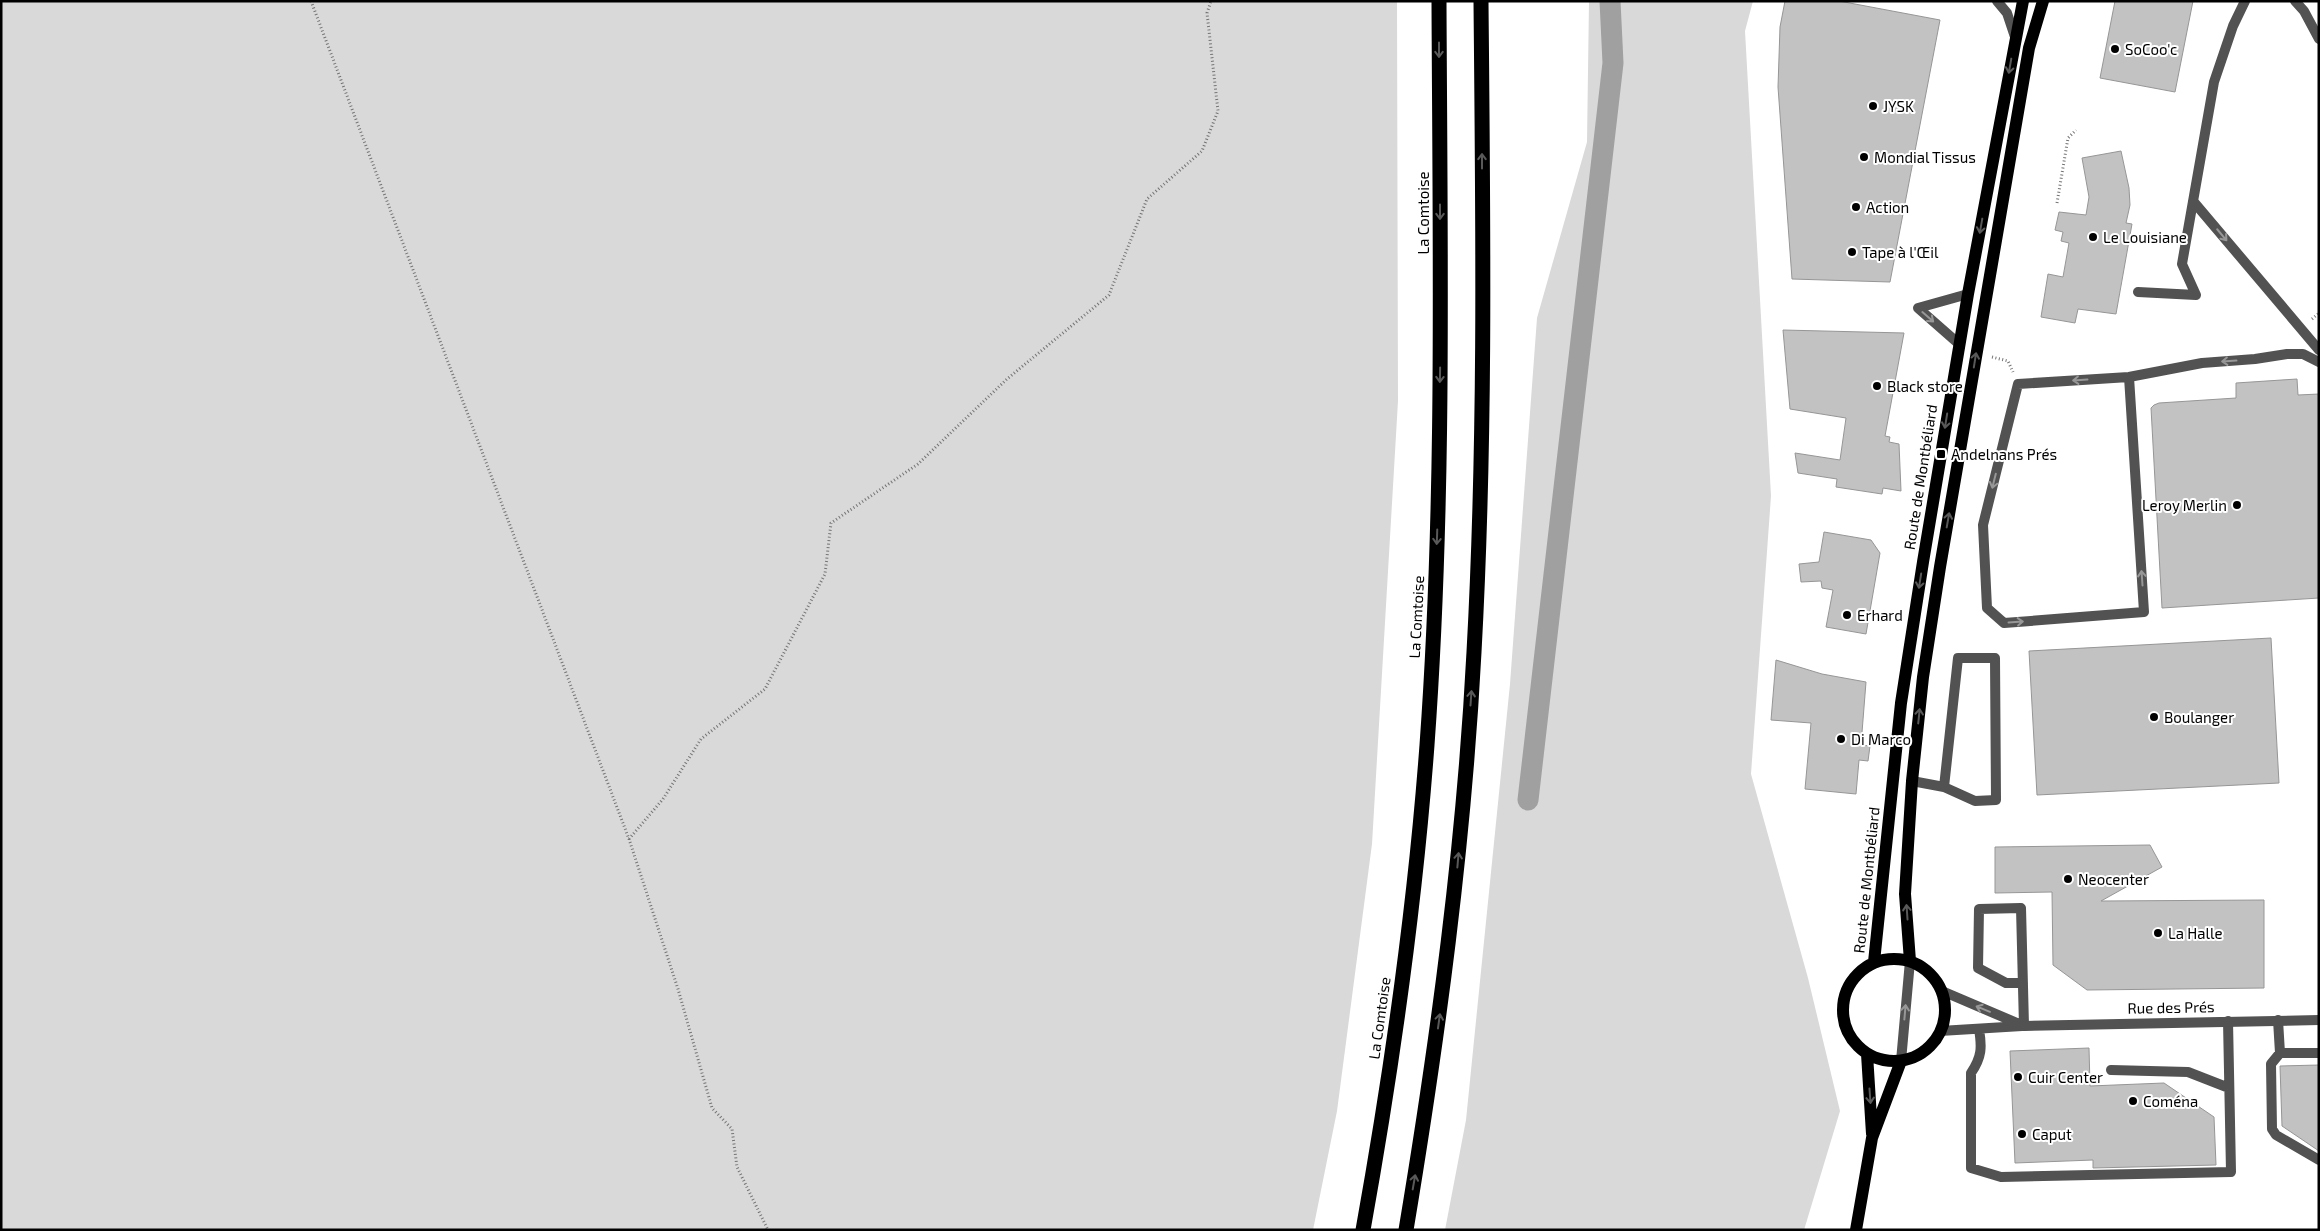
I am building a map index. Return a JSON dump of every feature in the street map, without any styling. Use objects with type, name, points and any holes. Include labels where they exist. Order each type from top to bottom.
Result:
[{"type":"highway","name":"La Comtoise","points":[[1363,1230],[1381,1132],[1402,979],[1419,833],[1428,725],[1440,432],[1439,1]]},
{"type":"highway","points":[[1406,1230],[1440,1015],[1455,887],[1474,653],[1482,420],[1481,1]]},
{"type":"main road","name":"Route de Montbéliard","points":[[1874,962],[1901,704],[1959,344],[2023,1]]},
{"type":"main road","points":[[1910,961],[1905,894],[1912,782],[1931,622],[2029,48],[2042,1]]},
{"type":"main road","points":[[1886,959],[1910,961],[1923,968],[1934,978],[1942,991],[1945,1005],[1944,1018],[1940,1031],[1931,1045],[1917,1056],[1901,1061],[1883,1060],[1867,1054],[1855,1043],[1846,1030],[1842,1014],[1844,998],[1850,983],[1860,971],[1874,962],[1886,959]]},
{"type":"main road","points":[[1867,1054],[1872,1138]]},
{"type":"main road","points":[[1856,1230],[1872,1138],[1901,1061]]},
{"type":"street","points":[[1998,1],[2007,14],[2015,37]]},
{"type":"street","points":[[2138,292],[2196,295],[2182,264],[2214,82],[2233,26],[2245,1]]},
{"type":"street","points":[[2296,1],[2304,11],[2319,39]]},
{"type":"street","points":[[2193,201],[2319,350]]},
{"type":"street","points":[[1959,344],[1918,308],[1968,294]]},
{"type":"street","points":[[2129,377],[2144,612],[2004,623],[1987,608],[1983,524],[2018,384],[2129,377],[2202,363],[2303,354],[2319,362]]},
{"type":"street","points":[[1912,782],[1944,787],[1976,801],[1996,800],[1995,658],[1958,658],[1944,787]]},
{"type":"street","points":[[1942,991],[2024,1026],[2022,908],[1979,909],[1978,968],[2006,983],[2023,984]]},
{"type":"street","points":[[1901,1061],[1910,961]]},
{"type":"street","points":[[2278,1020],[2280,1053],[2271,1064],[2272,1129],[2276,1135],[2319,1160]]},
{"type":"street","name":"Rue des Prés","points":[[1940,1031],[2024,1026],[2319,1020]]},
{"type":"street","points":[[1979,1029],[1982,1048],[1979,1061],[1971,1073],[1972,1168],[2001,1177],[2231,1172],[2228,1021]]},
{"type":"street","points":[[2280,1053],[2319,1053]]},
{"type":"street","points":[[2111,1070],[2188,1072],[2229,1088]]},
{"type":"path","points":[[311,1],[629,839],[678,989],[712,1108],[732,1129],[738,1167],[768,1230]]},
{"type":"path","points":[[629,839],[663,799],[701,739],[764,689],[825,574],[831,523],[918,464],[1007,379],[1109,294],[1147,199],[1202,151],[1218,111],[1207,13],[1211,1]]},
{"type":"path","points":[[2057,203],[2068,138],[2076,130]]},
{"type":"path","points":[[1976,354],[2008,360],[2018,384]]},
{"type":"shaded area","points":[[1,1],[1397,1],[1398,401],[1372,844],[1337,1111],[1313,1230],[1,1230]]},
{"type":"shaded area","points":[[1589,1],[1753,1],[1745,31],[1771,496],[1751,774],[1808,978],[1840,1111],[1804,1230],[1445,1230],[1466,1120],[1510,684],[1537,318],[1587,142]]},
{"type":"building","points":[[1785,1],[1839,1],[1940,20],[1890,282],[1792,279],[1778,87],[1780,27]]},
{"type":"building","points":[[2115,1],[2193,1],[2175,92],[2100,78]]},
{"type":"building","name":"Le Louisiane","points":[[2121,151],[2129,188],[2130,205],[2126,223],[2132,224],[2116,314],[2078,309],[2075,323],[2041,317],[2048,274],[2063,277],[2069,243],[2061,241],[2063,232],[2055,230],[2059,212],[2086,215],[2089,197],[2082,158]]},
{"type":"building","points":[[1783,330],[1904,333],[1885,436],[1890,437],[1889,442],[1899,444],[1901,491],[1883,488],[1882,494],[1836,487],[1837,479],[1798,473],[1795,453],[1840,460],[1846,418],[1790,409]]},
{"type":"building","name":"Leroy Merlin","points":[[2297,379],[2298,395],[2319,394],[2319,598],[2162,608],[2151,408],[2159,403],[2236,398],[2236,383]]},
{"type":"building","points":[[1824,532],[1871,540],[1880,553],[1866,634],[1826,627],[1833,590],[1822,588],[1821,581],[1801,582],[1799,564],[1819,562]]},
{"type":"building","name":"Boulanger","points":[[2271,638],[2279,783],[2037,795],[2029,651]]},
{"type":"building","points":[[1776,660],[1822,674],[1866,682],[1861,745],[1870,746],[1868,761],[1859,760],[1856,794],[1805,789],[1811,723],[1771,720]]},
{"type":"building","name":"La Halle","points":[[2150,845],[2162,867],[2101,901],[2264,900],[2264,988],[2087,990],[2053,965],[2052,892],[1995,893],[1995,847]]},
{"type":"building","points":[[2089,1048],[2090,1086],[2164,1083],[2214,1117],[2216,1165],[2093,1168],[2093,1160],[2015,1163],[2010,1051]]},
{"type":"building","points":[[2319,1065],[2319,1151],[2282,1126],[2280,1066]]},
{"type":"waterway","points":[[1528,800],[1613,63],[1610,1]]},
{"type":"place","name":"SoCoo'c","points":[[2115,49]]},
{"type":"place","name":"JYSK","points":[[1873,106]]},
{"type":"place","name":"Mondial Tissus","points":[[1864,157]]},
{"type":"place","name":"Action","points":[[1856,207]]},
{"type":"place","name":"Le Louisiane","points":[[2093,237]]},
{"type":"place","name":"Tape à l'Œil","points":[[1852,252]]},
{"type":"place","name":"Black store","points":[[1877,386]]},
{"type":"place","name":"Andelnans Prés","points":[[1941,454]]},
{"type":"place","name":"Leroy Merlin","points":[[2237,505]]},
{"type":"place","name":"Erhard","points":[[1847,615]]},
{"type":"place","name":"Boulanger","points":[[2154,717]]},
{"type":"place","name":"Di Marco","points":[[1841,739]]},
{"type":"place","name":"Neocenter","points":[[2068,879]]},
{"type":"place","name":"La Halle","points":[[2158,933]]},
{"type":"place","name":"Cuir Center","points":[[2018,1077]]},
{"type":"place","name":"Coména","points":[[2133,1101]]},
{"type":"place","name":"Caput","points":[[2022,1134]]}]
